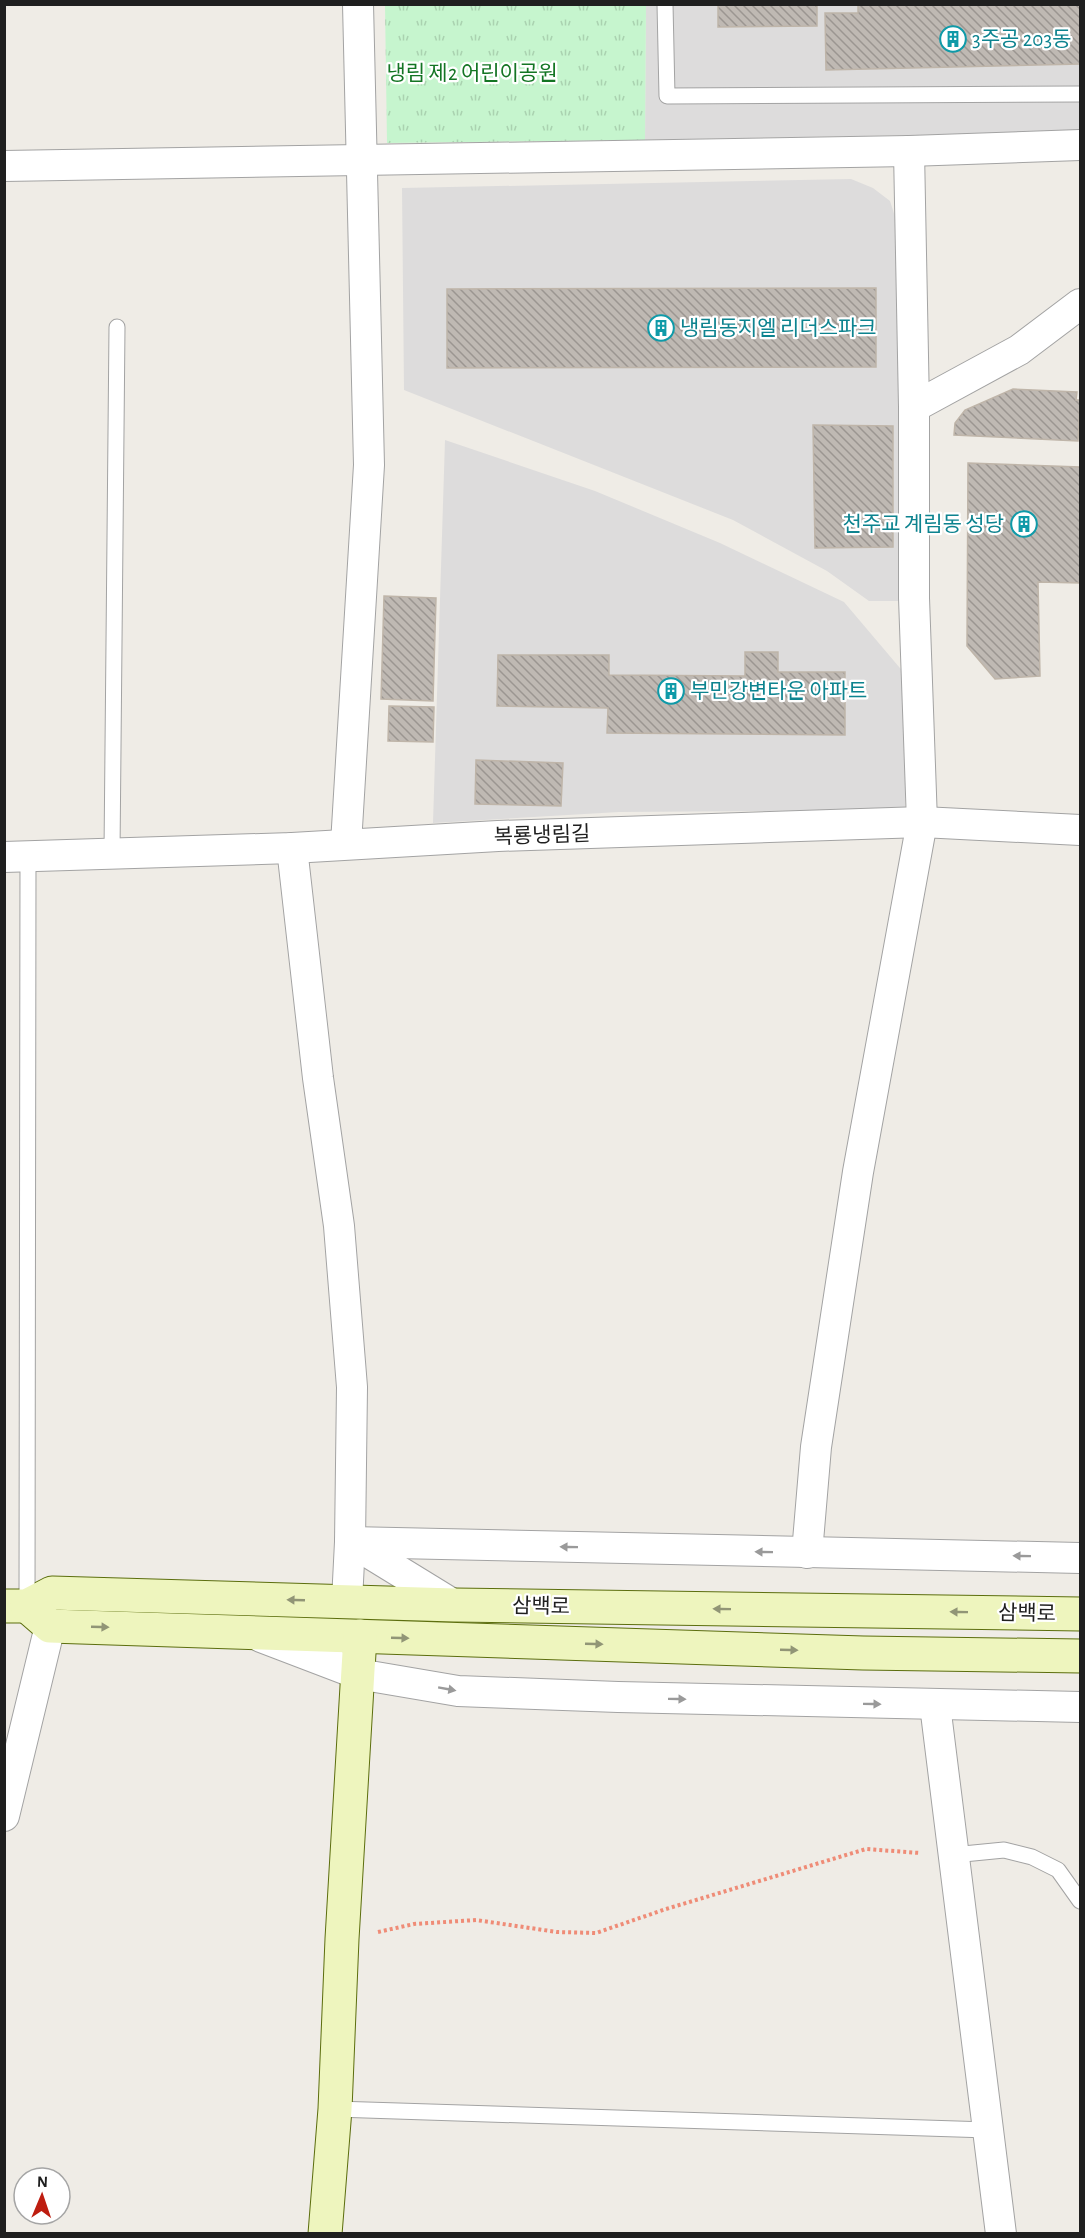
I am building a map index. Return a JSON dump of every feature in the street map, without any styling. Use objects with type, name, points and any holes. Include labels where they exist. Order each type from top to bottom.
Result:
[{"type":"street","points":[[346,844],[369,465],[358,4]]},
{"type":"street","points":[[4,166],[909,151],[1080,145]]},
{"type":"street","points":[[807,1553],[816,1447],[858,1172],[922,822],[914,597],[914,407],[909,151]]},
{"type":"street","points":[[914,407],[1019,350],[1080,303]]},
{"type":"street","name":"복룡냉림길","points":[[16,856],[292,848],[509,835],[922,822],[1080,830]]},
{"type":"street","points":[[292,848],[318,1078],[339,1226],[352,1387],[347,1601]]},
{"type":"street","points":[[350,1542],[1080,1557]]},
{"type":"street","points":[[350,1542],[454,1605]]},
{"type":"street","name":"삼백로","points":[[27,1612],[52,1593],[454,1605],[1080,1614]]},
{"type":"street","points":[[4,1816],[27,1612],[250,1633],[863,1653],[1080,1656]]},
{"type":"street","points":[[250,1633],[358,1674],[458,1691],[1080,1707]]},
{"type":"street","points":[[325,2234],[335,2109],[342,1939],[360,1636]]},
{"type":"street","points":[[935,1705],[1001,2234]]},
{"type":"lane","points":[[665,4],[668,96],[1080,93]]},
{"type":"lane","points":[[112,853],[117,327]]},
{"type":"lane","points":[[16,856],[27,1612]]},
{"type":"lane","points":[[953,1855],[1004,1850],[1032,1857],[1058,1870],[1080,1901]]},
{"type":"lane","points":[[335,2109],[988,2130]]},
{"type":"path","points":[[342,1939],[414,1924],[476,1920],[557,1932],[597,1933],[666,1909],[866,1849],[953,1855]]},
{"type":"shaded area","points":[[646,5],[1080,5],[1080,132],[645,140]]},
{"type":"shaded area","points":[[851,179],[873,188],[890,201],[898,226],[900,601],[869,601],[827,571],[733,520],[404,390],[402,188]]},
{"type":"shaded area","points":[[445,440],[595,491],[720,543],[844,602],[905,674],[905,810],[619,812],[433,823]]},
{"type":"green space","name":"냉림 제2 어린이공원","points":[[385,5],[646,5],[645,140],[387,143]]},
{"type":"building","points":[[718,4],[817,4],[817,26],[718,27]]},
{"type":"building","name":"3주공 203동","points":[[858,4],[1080,4],[1080,64],[826,70],[825,13],[858,13]]},
{"type":"building","name":"냉림동지엘 리더스파크","points":[[876,288],[876,367],[447,368],[447,289]]},
{"type":"building","points":[[1013,389],[1077,392],[1076,400],[1080,400],[1078,441],[954,435],[955,423],[965,410]]},
{"type":"building","points":[[813,425],[893,426],[893,547],[815,548]]},
{"type":"building","name":"천주교 계림동 성당","points":[[968,463],[1080,467],[1080,583],[1038,582],[1040,676],[995,679],[967,646]]},
{"type":"building","points":[[384,596],[436,598],[433,701],[381,699]]},
{"type":"building","name":"부민강변타운 아파트","points":[[745,652],[778,652],[778,672],[845,672],[845,735],[607,733],[608,708],[497,706],[498,655],[609,655],[609,675],[745,676]]},
{"type":"building","points":[[389,706],[434,707],[433,742],[388,741]]},
{"type":"building","points":[[476,760],[563,763],[561,806],[475,804]]},
{"type":"place","name":"3주공 203동","points":[[953,39]]},
{"type":"place","name":"냉림동지엘 리더스파크","points":[[661,328]]},
{"type":"place","name":"천주교 계림동 성당","points":[[1024,524]]},
{"type":"place","name":"부민강변타운 아파트","points":[[671,691]]}]
